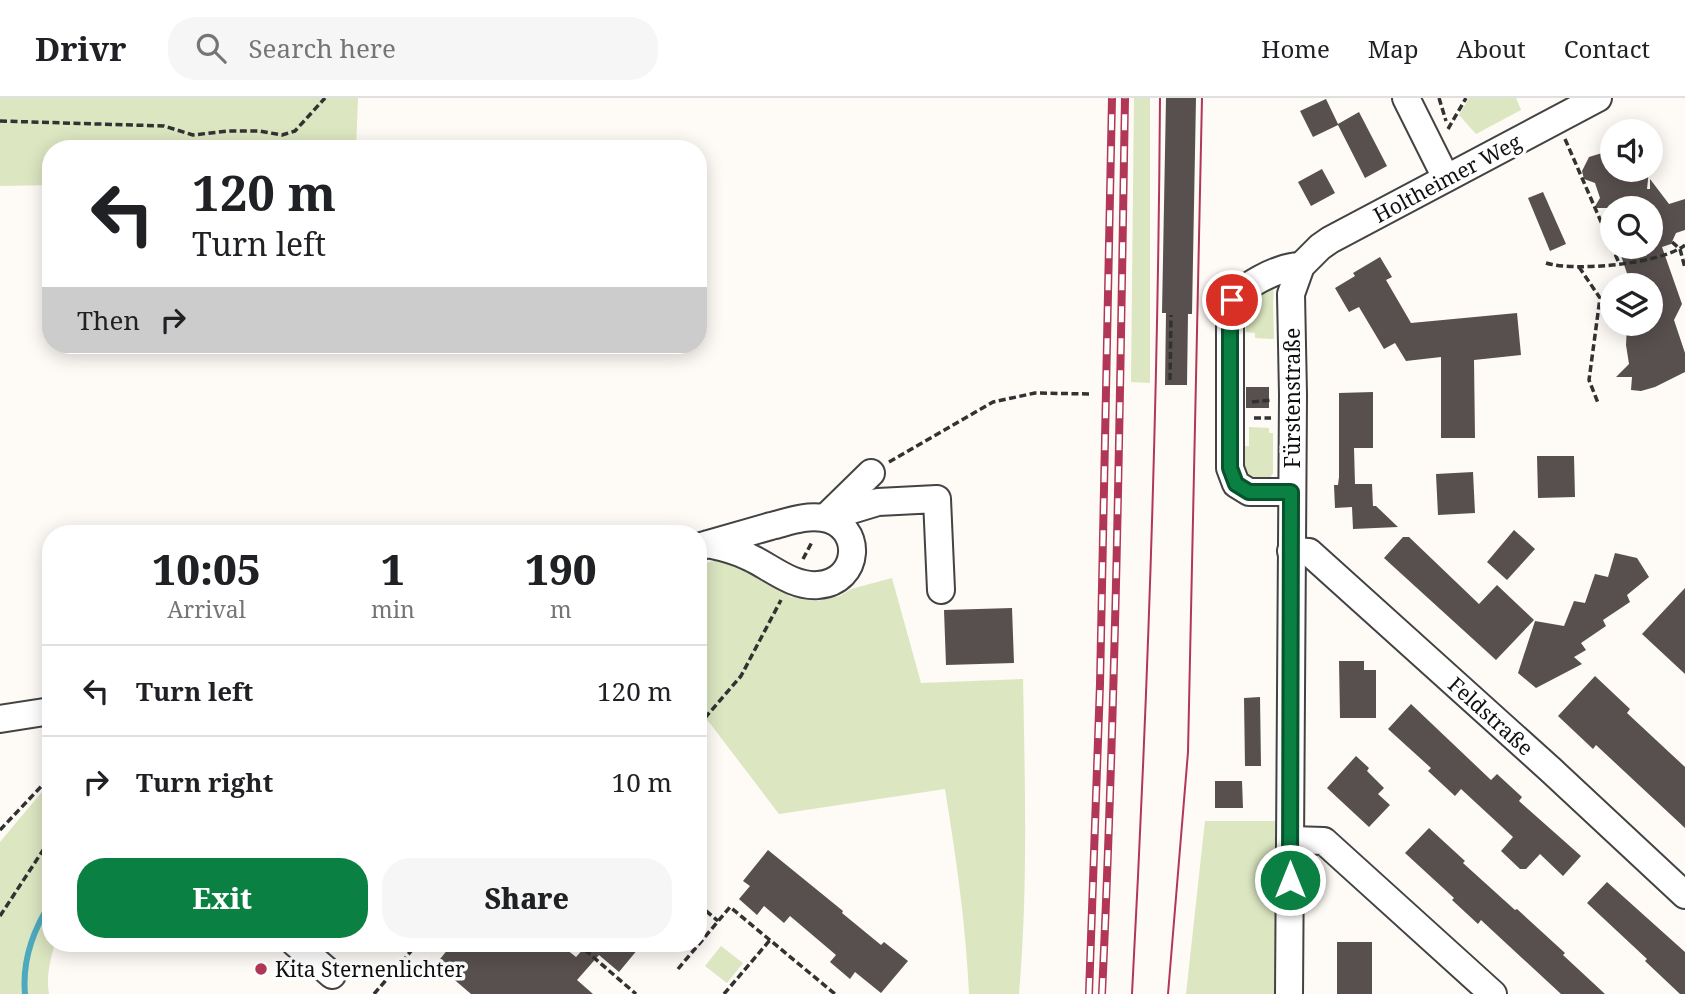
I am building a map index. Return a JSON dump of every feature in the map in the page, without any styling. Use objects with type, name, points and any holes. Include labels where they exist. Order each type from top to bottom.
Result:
[{"type":"street","points":[[1406,98],[1446,178]]},
{"type":"street","name":"Holtheimer Weg","points":[[1297,266],[1330,240],[1598,98]]},
{"type":"street","points":[[1291,492],[1249,492],[1236,484],[1230,468],[1240,410],[1230,346],[1230,308],[1232,300],[1240,291],[1280,269],[1297,266]]},
{"type":"street","name":"Fürstenstraße","points":[[1289,994],[1293,395],[1291,294],[1297,266]]},
{"type":"street","points":[[825,518],[871,473]]},
{"type":"street","points":[[825,518],[878,502],[937,499],[942,590]]},
{"type":"street","points":[[707,545],[807,517],[825,518],[846,530],[851,540],[852,559],[849,567],[835,581],[819,585],[802,584],[731,549],[707,546]]},
{"type":"street","name":"Feldstraße","points":[[1291,551],[1310,552],[1685,895]]},
{"type":"street","points":[[0,719],[42,712]]},
{"type":"street","points":[[1290,840],[1324,841],[1493,994]]},
{"type":"street","points":[[305,952],[332,975]]},
{"type":"path","points":[[0,121],[164,127],[192,135],[259,131],[282,135],[295,131],[325,98]]},
{"type":"path","points":[[1439,98],[1448,130]]},
{"type":"path","points":[[1564,137],[1619,263]]},
{"type":"path","points":[[1672,242],[1680,249],[1685,268]]},
{"type":"path","points":[[1546,263],[1579,267],[1644,261],[1685,245]]},
{"type":"path","points":[[1579,267],[1600,298],[1589,380],[1598,404]]},
{"type":"path","points":[[1170,380],[1171,315]]},
{"type":"path","points":[[871,473],[993,402],[1035,393],[1090,394]]},
{"type":"path","points":[[1240,410],[1281,395]]},
{"type":"path","points":[[1240,410],[1272,418]]},
{"type":"path","points":[[707,716],[741,676],[825,518]]},
{"type":"path","points":[[0,830],[42,786]]},
{"type":"path","points":[[0,916],[42,852]]},
{"type":"path","points":[[707,934],[730,907],[835,994]]},
{"type":"path","points":[[707,912],[718,921]]},
{"type":"path","points":[[724,994],[770,940]]},
{"type":"path","points":[[374,994],[410,952]]},
{"type":"path","points":[[587,952],[636,994]]},
{"type":"path","points":[[678,969],[692,952]]},
{"type":"green space","points":[[0,98],[358,98],[356,140],[42,140],[42,185],[0,186]]},
{"type":"green space","points":[[1134,98],[1150,98],[1150,383],[1131,382]]},
{"type":"green space","points":[[1469,98],[1516,98],[1521,110],[1476,134],[1459,115]]},
{"type":"green space","points":[[1274,282],[1274,339],[1255,338],[1255,333],[1246,332],[1246,323],[1240,322],[1242,304]]},
{"type":"green space","points":[[1249,427],[1269,428],[1269,433],[1273,433],[1273,473],[1267,480],[1254,480],[1243,472],[1239,446],[1249,446]]},
{"type":"green space","points":[[718,560],[733,563],[791,597],[817,601],[892,578],[921,683],[1023,679],[1025,876],[1019,994],[969,994],[966,942],[945,789],[779,814],[707,720],[707,563]]},
{"type":"green space","points":[[42,792],[42,952],[53,952],[49,968],[49,994],[0,994],[0,842]]},
{"type":"green space","points":[[1205,821],[1281,821],[1274,994],[1186,994]]},
{"type":"green space","points":[[721,946],[743,963],[727,983],[705,966]]},
{"type":"building","points":[[1166,98],[1196,98],[1192,314],[1188,314],[1187,385],[1165,385],[1166,313],[1162,313]]},
{"type":"building","points":[[1326,99],[1338,124],[1359,112],[1387,166],[1365,178],[1338,125],[1313,137],[1300,111]]},
{"type":"building","points":[[1600,154],[1600,182],[1648,182],[1647,189],[1650,189],[1650,182],[1652,182],[1663,196],[1600,198],[1595,183],[1584,179],[1582,171],[1589,157]]},
{"type":"building","points":[[1322,169],[1335,193],[1311,206],[1298,182]]},
{"type":"building","points":[[1543,192],[1566,244],[1550,251],[1528,198]]},
{"type":"building","points":[[1663,196],[1669,204],[1685,199],[1685,230],[1676,233],[1671,244],[1663,247]]},
{"type":"building","points":[[1663,250],[1682,304],[1674,320],[1685,353],[1685,372],[1641,391],[1631,390],[1632,377],[1616,377],[1629,364],[1626,336],[1663,336],[1663,273],[1627,273],[1622,259],[1663,259]]},
{"type":"building","points":[[1380,257],[1392,277],[1386,280],[1411,323],[1517,313],[1521,355],[1474,360],[1475,438],[1441,438],[1441,357],[1406,361],[1395,343],[1384,349],[1359,307],[1349,312],[1335,288],[1355,276],[1353,273]]},
{"type":"building","points":[[1246,387],[1269,387],[1269,408],[1246,408]]},
{"type":"building","points":[[1373,392],[1373,448],[1354,448],[1355,484],[1372,484],[1373,506],[1398,527],[1353,529],[1352,507],[1335,508],[1334,485],[1338,485],[1339,477],[1339,393]]},
{"type":"building","points":[[1537,456],[1574,456],[1575,497],[1538,498]]},
{"type":"building","points":[[1473,472],[1475,513],[1438,515],[1436,474]]},
{"type":"building","points":[[1514,530],[1535,549],[1507,580],[1487,562]]},
{"type":"building","points":[[1403,537],[1409,537],[1479,604],[1497,585],[1534,620],[1496,660],[1384,558]]},
{"type":"building","points":[[1615,553],[1637,558],[1649,577],[1627,595],[1630,602],[1603,620],[1606,626],[1581,643],[1586,650],[1574,657],[1582,664],[1536,688],[1518,673],[1535,621],[1564,626],[1574,601],[1585,603],[1595,574],[1608,577]]},
{"type":"building","points":[[1685,588],[1685,674],[1642,634]]},
{"type":"building","points":[[1012,608],[1014,663],[946,665],[944,610]]},
{"type":"building","points":[[1339,661],[1364,661],[1364,670],[1376,670],[1376,718],[1340,718]]},
{"type":"building","points":[[1595,676],[1630,709],[1627,713],[1685,767],[1685,828],[1596,745],[1593,749],[1558,716]]},
{"type":"building","points":[[1260,697],[1261,766],[1245,766],[1244,698]]},
{"type":"building","points":[[1411,704],[1491,780],[1497,774],[1522,797],[1519,801],[1581,856],[1563,876],[1540,854],[1526,869],[1520,869],[1501,851],[1513,837],[1461,789],[1455,796],[1428,771],[1431,768],[1388,729]]},
{"type":"building","points":[[1356,756],[1384,788],[1378,794],[1390,805],[1369,827],[1327,788]]},
{"type":"building","points":[[1215,781],[1242,781],[1243,808],[1215,808]]},
{"type":"building","points":[[1429,828],[1465,861],[1463,863],[1565,953],[1563,955],[1605,994],[1561,994],[1481,920],[1478,924],[1452,900],[1454,898],[1405,853]]},
{"type":"building","points":[[768,850],[881,945],[884,942],[908,961],[881,993],[855,972],[850,979],[830,962],[836,955],[790,916],[784,923],[764,906],[757,915],[739,899],[750,886],[743,881]]},
{"type":"building","points":[[1607,882],[1685,952],[1685,994],[1680,994],[1587,903]]},
{"type":"building","points":[[1337,942],[1372,942],[1372,994],[1337,994]]},
{"type":"building","points":[[446,952],[570,952],[576,957],[581,952],[636,952],[619,972],[599,955],[577,980],[593,994],[471,994],[436,964]]},
{"type":"waterway","points":[[25,994],[27,958],[42,918]]},
{"type":"tram line","points":[[1132,994],[1151,546],[1160,98]]},
{"type":"tram line","points":[[1168,994],[1188,752],[1202,98]]},
{"type":"railway","points":[[1089,994],[1100,684],[1112,98]]},
{"type":"railway","points":[[1102,994],[1114,658],[1125,98]]},
{"type":"place","name":"Kita Sternenlichter","points":[[261,969]]},
{"type":"route","points":[[1232,300],[1230,468],[1236,484],[1249,492],[1291,492],[1290,880]]}]
